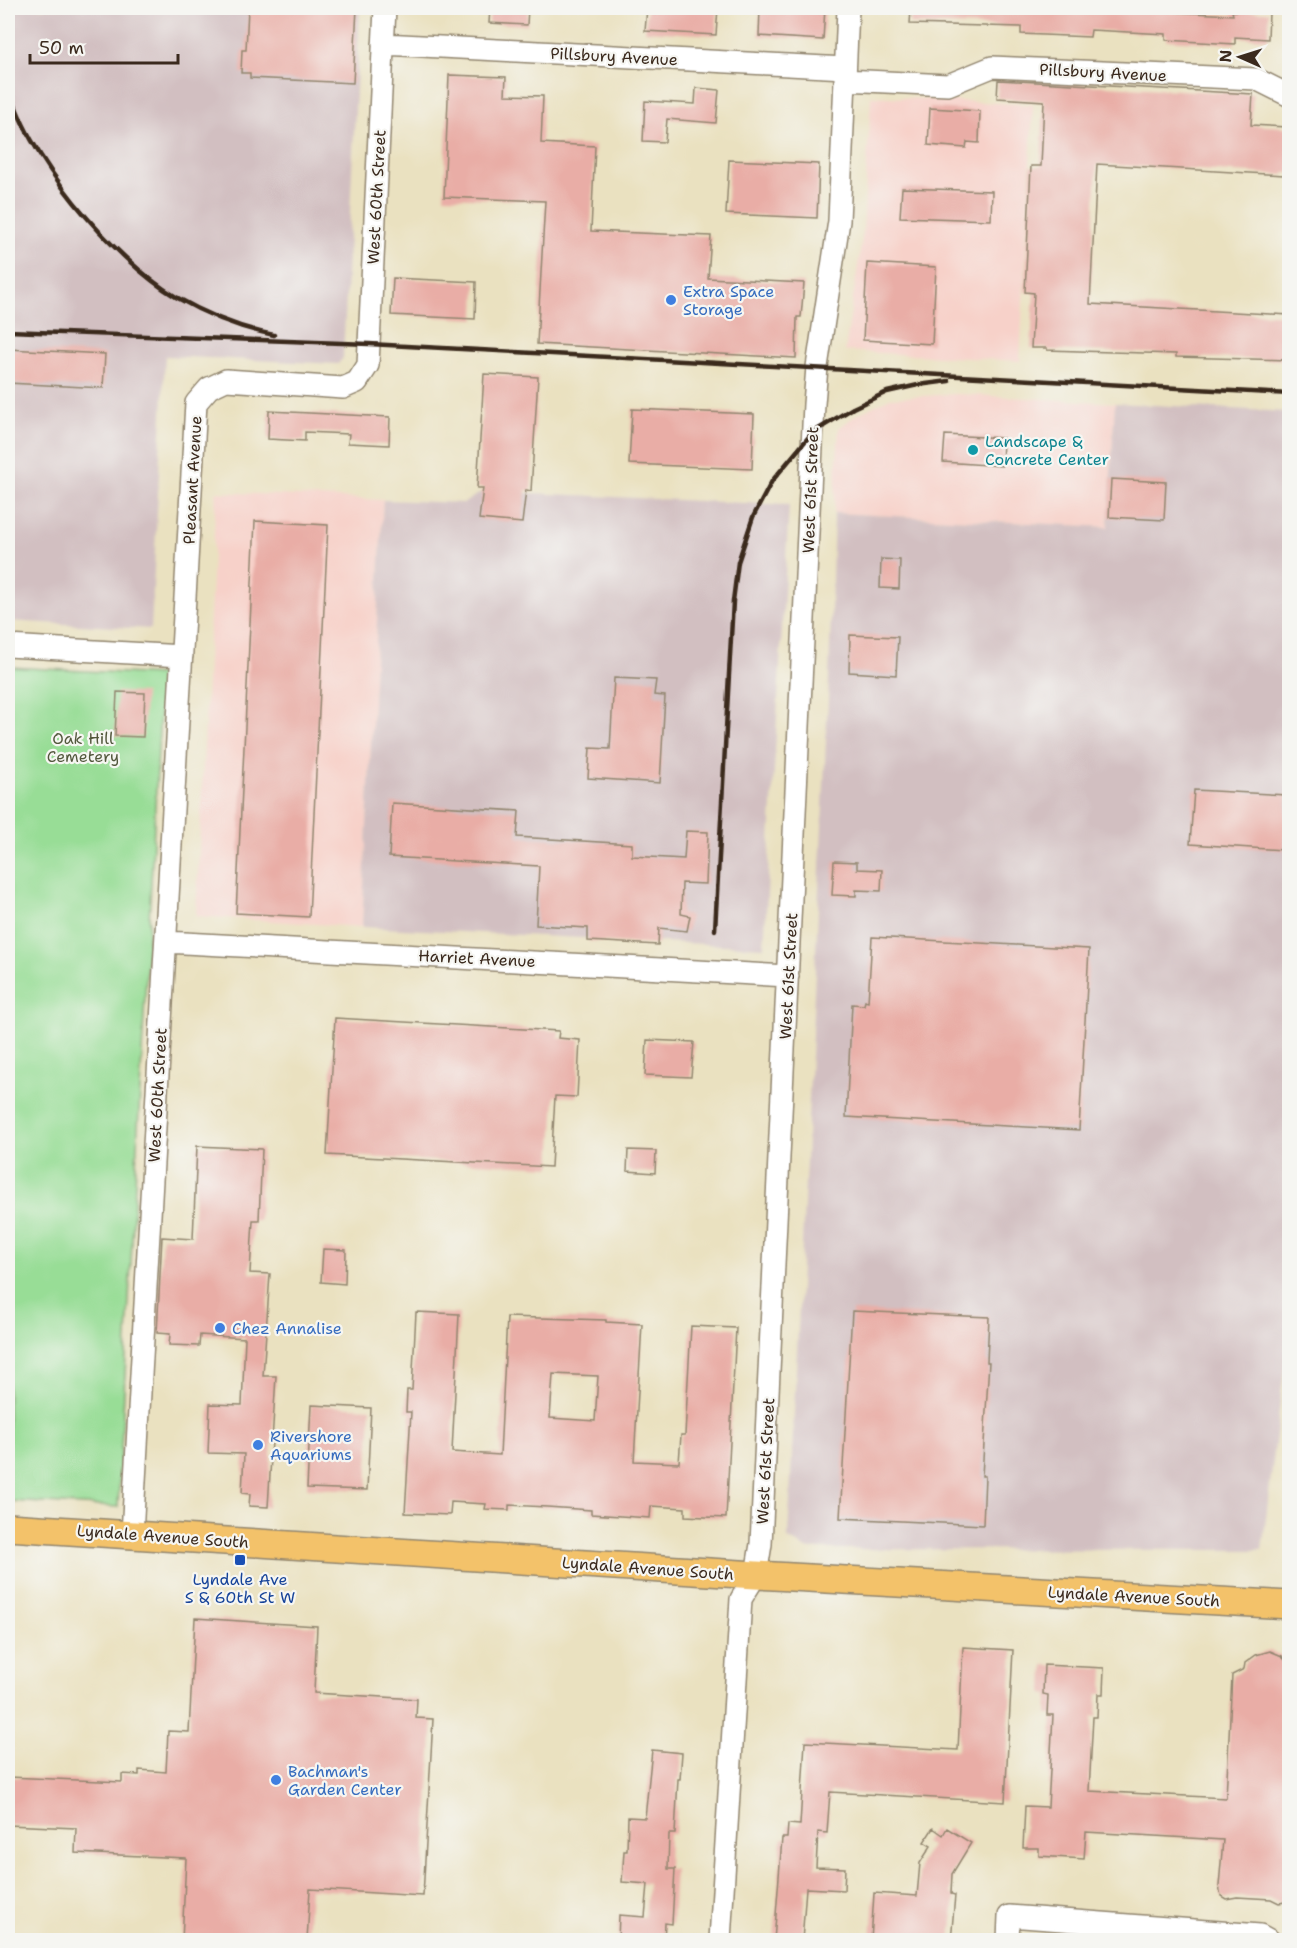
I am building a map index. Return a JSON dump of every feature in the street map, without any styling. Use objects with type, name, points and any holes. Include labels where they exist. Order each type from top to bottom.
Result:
[{"type":"main road","name":"Lyndale Avenue South","points":[[8,1527],[756,1575],[1290,1605]]},
{"type":"street","name":"West 60th Street","points":[[357,382],[368,365],[385,8]]},
{"type":"street","name":"West 61st Street","points":[[720,1941],[741,1599],[756,1575],[761,1544],[816,367],[839,221],[848,8]]},
{"type":"street","name":"Pillsbury Avenue","points":[[383,44],[845,74],[948,85],[992,67],[1256,79],[1290,96]]},
{"type":"street","name":"Pleasant Avenue","points":[[182,656],[196,404],[208,388],[226,380],[342,388],[357,382]]},
{"type":"street","points":[[8,645],[182,656]]},
{"type":"street","name":"West 60th Street","points":[[132,1534],[182,656]]},
{"type":"street","name":"Harriet Avenue","points":[[166,942],[788,975]]},
{"type":"street","points":[[1008,1941],[1009,1916],[1260,1935],[1269,1941]]},
{"type":"shaded area","points":[[8,8],[360,8],[343,358],[338,364],[165,356],[151,629],[8,621]]},
{"type":"shaded area","points":[[871,96],[1033,105],[1020,361],[845,351],[863,232]]},
{"type":"shaded area","points":[[957,394],[1115,403],[1108,527],[834,513],[839,428],[856,415],[890,398]]},
{"type":"shaded area","points":[[1115,403],[1289,412],[1290,1321],[1262,1550],[807,1549],[788,1539],[829,678],[834,513],[1108,527]]},
{"type":"shaded area","points":[[483,491],[789,505],[764,947],[362,927],[383,500],[464,503]]},
{"type":"shaded area","points":[[216,492],[383,500],[362,927],[196,916]]},
{"type":"green space","name":"Oak Hill Cemetery","points":[[8,667],[162,675],[118,1507],[8,1501]]},
{"type":"building","points":[[248,8],[357,8],[353,83],[250,78],[250,73],[241,73],[242,50],[246,50]]},
{"type":"building","points":[[490,8],[528,8],[527,25],[489,23]]},
{"type":"building","points":[[647,8],[718,8],[716,35],[645,31]]},
{"type":"building","points":[[760,8],[825,8],[823,40],[759,36]]},
{"type":"building","points":[[911,8],[1172,8],[1171,12],[1233,15],[1232,11],[1269,12],[1268,39],[1235,37],[1235,44],[1166,40],[1166,34],[1091,30],[1090,37],[1021,34],[1021,27],[910,24]]},
{"type":"building","name":"Extra Space Storage","points":[[449,75],[506,77],[505,95],[543,96],[541,143],[595,146],[591,231],[711,236],[708,278],[804,283],[801,317],[797,317],[796,358],[537,344],[545,201],[444,197]]},
{"type":"building","points":[[998,80],[1253,94],[1251,125],[1290,129],[1290,173],[1284,173],[1284,175],[1097,164],[1090,304],[1290,315],[1290,360],[1176,357],[1176,354],[1031,348],[1034,293],[1025,292],[1031,166],[1041,166],[1044,101],[997,98]]},
{"type":"building","points":[[696,88],[719,90],[716,123],[667,119],[665,142],[643,141],[645,101],[695,104]]},
{"type":"building","points":[[930,108],[980,111],[979,143],[967,142],[966,148],[928,145]]},
{"type":"building","points":[[729,160],[819,164],[817,218],[726,214]]},
{"type":"building","points":[[902,188],[992,191],[991,220],[900,217]]},
{"type":"building","points":[[867,263],[936,267],[932,344],[863,340]]},
{"type":"building","points":[[393,278],[476,282],[475,319],[391,315]]},
{"type":"building","points":[[8,349],[105,354],[103,388],[8,383]]},
{"type":"building","points":[[484,374],[538,377],[531,491],[526,490],[522,523],[479,519],[483,488],[477,488]]},
{"type":"building","points":[[632,409],[754,414],[752,469],[629,464]]},
{"type":"building","points":[[269,411],[390,417],[389,445],[348,443],[349,434],[305,432],[305,441],[268,439]]},
{"type":"building","name":"Landscape & Concrete Center","points":[[945,435],[1003,438],[1002,466],[943,462]]},
{"type":"building","points":[[1111,479],[1166,482],[1164,520],[1109,517]]},
{"type":"building","points":[[255,521],[328,525],[309,917],[236,913]]},
{"type":"building","points":[[881,559],[900,560],[899,589],[880,588]]},
{"type":"building","points":[[850,635],[898,637],[896,675],[849,672]]},
{"type":"building","points":[[614,678],[656,680],[654,695],[665,696],[660,783],[588,778],[590,748],[610,749]]},
{"type":"building","points":[[117,692],[145,693],[143,737],[115,736]]},
{"type":"building","points":[[1194,790],[1287,795],[1284,850],[1190,844]]},
{"type":"building","points":[[392,803],[519,811],[517,837],[632,844],[632,856],[684,859],[686,831],[708,832],[706,884],[682,883],[681,914],[690,916],[687,931],[659,928],[658,945],[588,941],[588,928],[536,925],[539,866],[389,857]]},
{"type":"building","points":[[834,861],[857,862],[857,869],[882,870],[881,891],[856,890],[856,896],[832,895]]},
{"type":"building","points":[[872,937],[1089,949],[1079,1130],[846,1117],[852,1004],[864,1005],[865,1001],[868,1002]]},
{"type":"building","points":[[335,1018],[559,1031],[558,1038],[580,1040],[577,1097],[555,1096],[551,1167],[327,1155]]},
{"type":"building","points":[[647,1040],[694,1042],[691,1077],[645,1075]]},
{"type":"building","points":[[197,1146],[262,1149],[259,1220],[253,1220],[250,1273],[270,1274],[263,1376],[276,1376],[268,1507],[249,1506],[250,1494],[242,1493],[244,1454],[208,1453],[210,1404],[242,1405],[245,1338],[200,1335],[199,1346],[169,1345],[170,1334],[157,1333],[162,1237],[193,1239]]},
{"type":"building","points":[[628,1150],[656,1151],[655,1173],[627,1171]]},
{"type":"building","points":[[323,1249],[346,1250],[345,1284],[321,1282]]},
{"type":"building","points":[[852,1311],[989,1317],[987,1362],[989,1362],[982,1476],[985,1476],[983,1525],[840,1518]]},
{"type":"building","points":[[416,1312],[459,1314],[452,1452],[500,1455],[507,1317],[606,1320],[606,1322],[642,1324],[634,1461],[679,1463],[681,1435],[685,1435],[691,1326],[736,1328],[726,1518],[685,1516],[685,1508],[651,1506],[650,1518],[591,1514],[591,1510],[547,1507],[509,1505],[509,1510],[485,1509],[486,1504],[451,1502],[450,1515],[405,1513],[411,1412],[406,1412],[407,1390],[412,1390]],"holes":[[[553,1374],[598,1376],[595,1421],[550,1418]]]},
{"type":"building","points":[[311,1405],[371,1408],[367,1490],[307,1488]]},
{"type":"building","name":"Bachman's Garden Center","points":[[195,1618],[317,1626],[314,1693],[417,1699],[416,1718],[433,1719],[423,1896],[310,1889],[307,1941],[182,1941],[186,1858],[75,1853],[76,1828],[8,1825],[9,1777],[122,1782],[122,1774],[139,1775],[139,1770],[166,1772],[168,1731],[189,1732]]},
{"type":"building","points":[[963,1647],[1013,1650],[1005,1802],[830,1792],[827,1833],[818,1832],[816,1867],[845,1868],[844,1890],[806,1888],[802,1941],[774,1941],[782,1838],[787,1838],[788,1824],[800,1825],[805,1742],[958,1750]]},
{"type":"building","points":[[1270,1651],[1282,1656],[1290,1664],[1290,1898],[1285,1902],[1237,1897],[1226,1899],[1221,1896],[1219,1886],[1223,1840],[1086,1832],[1084,1859],[1039,1856],[1039,1848],[1023,1848],[1025,1806],[1048,1807],[1053,1715],[1047,1715],[1048,1695],[1043,1694],[1044,1665],[1104,1668],[1103,1694],[1098,1694],[1097,1717],[1093,1717],[1089,1791],[1226,1798],[1232,1675],[1244,1669],[1245,1663],[1256,1655]]},
{"type":"building","points":[[652,1750],[682,1753],[675,1834],[669,1834],[668,1869],[675,1869],[672,1924],[665,1923],[664,1941],[618,1941],[619,1915],[645,1917],[648,1884],[622,1882],[624,1851],[627,1851],[628,1817],[645,1818]]},
{"type":"building","points":[[933,1828],[943,1835],[947,1828],[971,1843],[952,1874],[951,1894],[955,1895],[951,1941],[871,1941],[874,1893],[917,1896],[920,1863],[931,1846],[924,1842]]},
{"type":"railway","points":[[8,81],[31,140],[51,171],[74,202],[126,258],[152,280],[188,304],[236,325],[274,335]]},
{"type":"railway","points":[[8,331],[369,344],[1290,394]]},
{"type":"railway","points":[[715,930],[733,601],[738,562],[753,517],[772,481],[812,433],[853,408],[887,392],[949,381]]},
{"type":"place","name":"Extra Space Storage","points":[[671,300]]},
{"type":"place","name":"Landscape & Concrete Center","points":[[973,450]]},
{"type":"place","name":"Chez Annalise","points":[[220,1328]]},
{"type":"place","name":"Rivershore Aquariums","points":[[258,1445]]},
{"type":"place","name":"Lyndale Ave S & 60th St W","points":[[240,1560]]},
{"type":"place","name":"Bachman's Garden Center","points":[[276,1780]]}]
